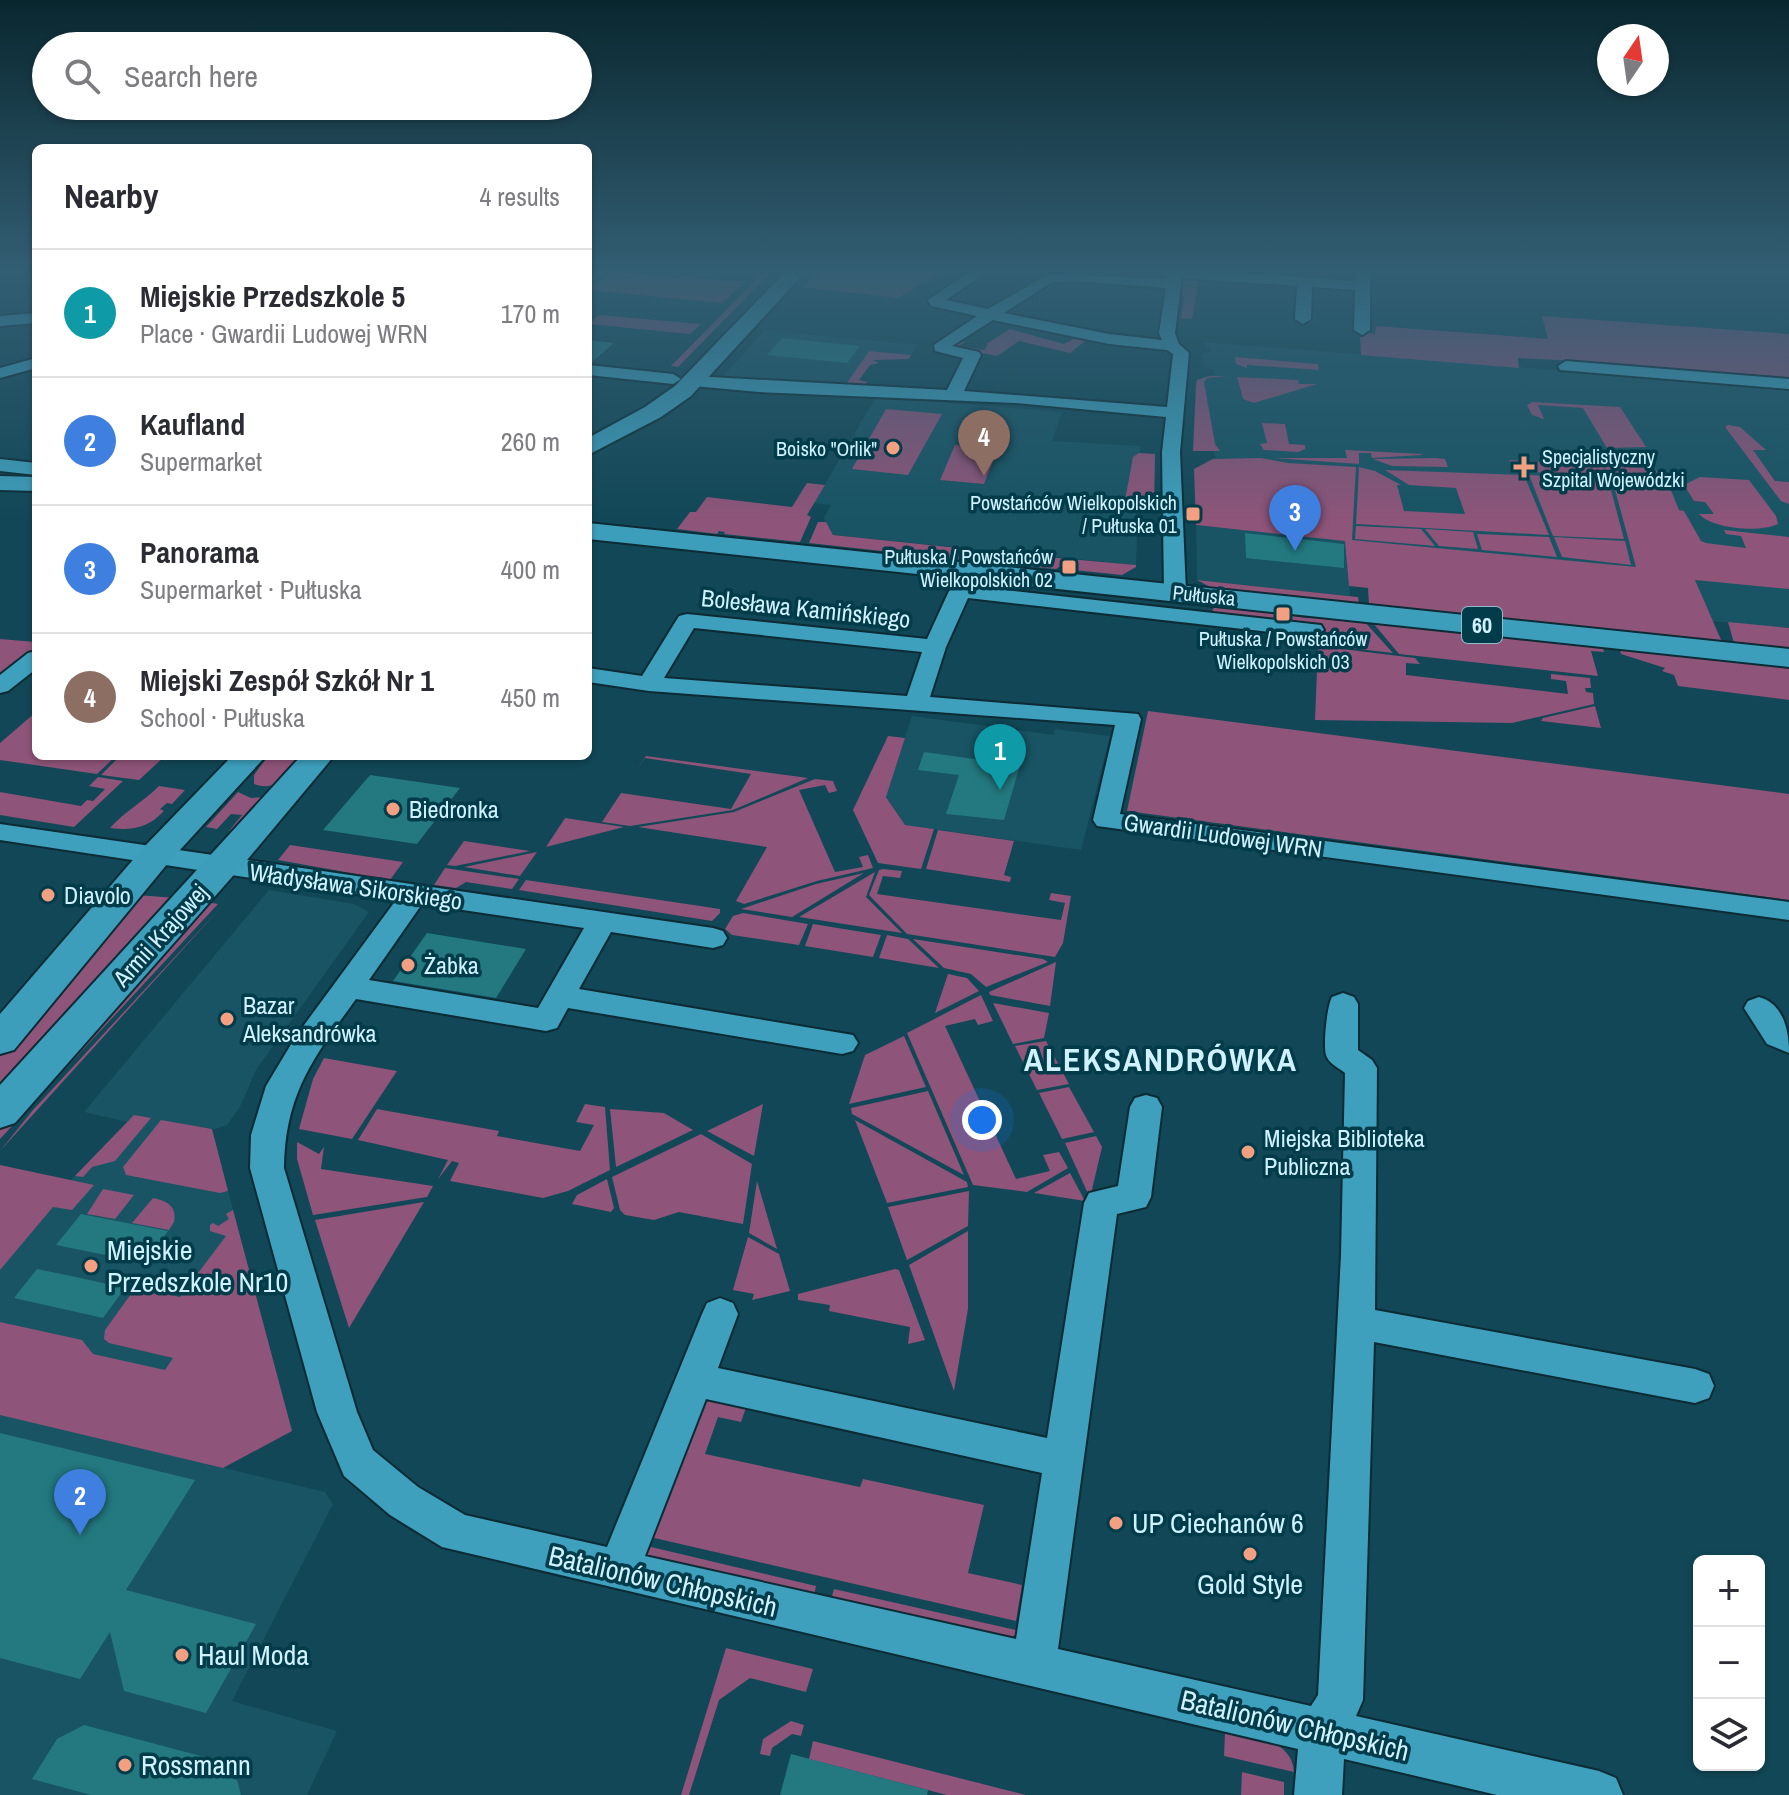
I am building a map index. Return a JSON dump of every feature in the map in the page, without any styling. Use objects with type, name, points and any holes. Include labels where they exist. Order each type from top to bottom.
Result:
[{"type":"main road","points":[[592,446],[661,407],[707,353]]},
{"type":"main road","points":[[592,432],[683,380],[711,353]]},
{"type":"main road","name":"Pułtuska","points":[[592,529],[1789,658]]},
{"type":"main road","name":"Armii Krajowej","points":[[0,1112],[314,760]]},
{"type":"main road","points":[[242,765],[243,787],[269,791],[291,785]]},
{"type":"main road","points":[[0,1040],[156,855],[242,765]]},
{"type":"street","points":[[952,397],[973,355],[963,353]]},
{"type":"street","points":[[1169,353],[1169,381],[1174,408],[1171,452],[1175,592]]},
{"type":"street","points":[[0,373],[32,364]]},
{"type":"street","points":[[1566,366],[1789,384]]},
{"type":"street","points":[[592,370],[759,387],[1174,408]]},
{"type":"street","points":[[18,478],[32,462]]},
{"type":"street","points":[[935,647],[960,591],[1313,630]]},
{"type":"street","name":"Bolesława Kamińskiego","points":[[649,684],[687,621],[935,647],[917,702]]},
{"type":"street","points":[[0,686],[32,661]]},
{"type":"street","name":"Gwardii Ludowej WRN","points":[[592,676],[649,684],[1129,719],[1106,820],[1789,911]]},
{"type":"street","name":"Władysława Sikorskiego","points":[[0,832],[713,938]]},
{"type":"street","name":"Batalionów Chłopskich","points":[[415,894],[307,1044],[282,1086],[268,1135],[267,1168],[337,1412],[358,1463],[404,1501],[457,1533],[1599,1795]]},
{"type":"street","points":[[348,987],[546,1020],[602,922]]},
{"type":"street","points":[[559,996],[842,1043]]},
{"type":"street","points":[[1318,1795],[1322,1731],[1340,1700],[1359,1255],[1361,1068],[1342,1055],[1343,1004]]},
{"type":"street","points":[[1759,1008],[1778,1036],[1789,1042]]},
{"type":"street","points":[[1034,1665],[1101,1203],[1134,1197],[1146,1107]]},
{"type":"street","points":[[619,1569],[720,1314]]},
{"type":"street","points":[[1354,1322],[1695,1386]]},
{"type":"street","points":[[694,1380],[1065,1460]]},
{"type":"shaded area","points":[[684,353],[692,353],[678,367],[671,366]]},
{"type":"shaded area","points":[[745,353],[868,353],[848,383],[758,383],[721,379]]},
{"type":"shaded area","points":[[868,353],[911,355],[909,359],[873,360],[879,363],[870,365],[859,380],[867,382],[864,386],[758,383],[847,383]]},
{"type":"shaded area","name":"Specjalistyczny Szpital Wojewódzki","points":[[1337,353],[1789,389],[1789,628],[1711,621],[1347,546],[1350,596],[1197,580],[1196,525],[1344,540],[1205,462],[1216,458],[1214,452],[1205,447],[1203,377],[1214,375],[1214,370],[1204,366],[1203,354]]},
{"type":"shaded area","points":[[1789,353],[1789,381],[1580,365],[1578,361],[1518,358],[1519,368],[1361,355]]},
{"type":"shaded area","points":[[1235,357],[1318,364],[1319,370],[1247,365],[1247,368],[1236,364]]},
{"type":"shaded area","points":[[1210,376],[1226,376],[1207,378],[1204,382],[1215,444],[1220,451],[1193,451],[1197,380]]},
{"type":"shaded area","points":[[1237,377],[1317,384],[1254,403],[1243,399]]},
{"type":"shaded area","points":[[876,397],[1062,412],[1052,441],[1140,446],[1136,565],[833,535],[824,518],[831,505],[814,503]]},
{"type":"shaded area","points":[[1533,402],[1620,407],[1646,447],[1607,448],[1583,408],[1538,405],[1544,419],[1532,415],[1527,405]]},
{"type":"shaded area","name":"Boisko \"Orlik\"","points":[[886,409],[942,414],[908,475],[852,469]]},
{"type":"shaded area","points":[[1262,423],[1285,424],[1289,444],[1305,445],[1305,449],[1298,452],[1264,450],[1260,444],[1267,443]]},
{"type":"shaded area","points":[[1725,427],[1740,427],[1766,450],[1753,450],[1775,481],[1789,482],[1789,504],[1781,501]]},
{"type":"shaded area","points":[[955,445],[998,448],[984,484],[940,480]]},
{"type":"shaded area","points":[[1345,450],[1422,455],[1372,458],[1371,453],[1359,453],[1359,464],[1273,458],[1347,458]]},
{"type":"shaded area","points":[[1139,453],[1155,454],[1154,510],[1124,506],[1133,457]]},
{"type":"shaded area","points":[[1261,458],[1288,463],[1356,467],[1352,540],[1636,567],[1612,479],[1655,482],[1670,488],[1679,510],[1684,511],[1701,541],[1746,548],[1741,536],[1726,534],[1724,530],[1789,537],[1789,589],[1695,580],[1722,642],[1369,605],[1368,588],[1349,586],[1345,541],[1196,525],[1194,469],[1213,459]]},
{"type":"shaded area","points":[[1373,459],[1445,459],[1448,467],[1392,466]]},
{"type":"shaded area","points":[[1509,460],[1653,468],[1662,475],[1656,478],[1531,472],[1513,466]]},
{"type":"shaded area","points":[[1359,467],[1375,471],[1401,485],[1397,485],[1404,511],[1465,514],[1456,488],[1409,485],[1385,470],[1524,475],[1549,535],[1356,524]]},
{"type":"shaded area","points":[[1529,475],[1608,479],[1624,539],[1553,536]]},
{"type":"shaded area","points":[[1700,477],[1749,480],[1776,516],[1778,524],[1737,528],[1706,519],[1699,514],[1714,514],[1705,502],[1694,501],[1684,485]]},
{"type":"shaded area","points":[[807,483],[825,485],[807,515],[811,517],[800,542],[719,531],[717,534],[677,529],[707,497],[792,507]]},
{"type":"shaded area","points":[[818,522],[826,522],[833,535],[968,549],[964,560],[809,543]]},
{"type":"shaded area","points":[[1356,526],[1421,529],[1435,546],[1355,539]]},
{"type":"shaded area","points":[[1425,529],[1473,532],[1478,549],[1439,546]]},
{"type":"shaded area","points":[[1477,534],[1549,537],[1557,557],[1482,550]]},
{"type":"shaded area","points":[[1554,537],[1625,541],[1631,565],[1562,557]]},
{"type":"shaded area","points":[[979,551],[1136,567],[1122,575],[1074,570],[1074,567],[1062,565],[1056,569],[975,561]]},
{"type":"shaded area","points":[[1197,580],[1358,597],[1359,604],[1212,588]]},
{"type":"shaded area","points":[[1215,605],[1306,618],[1363,620],[1393,653],[1324,645],[1324,630],[1318,629],[1318,624],[1212,612]]},
{"type":"shaded area","points":[[1728,622],[1789,628],[1789,649],[1734,643]]},
{"type":"shaded area","points":[[1373,623],[1603,648],[1604,652],[1591,651],[1598,676],[1399,654]]},
{"type":"shaded area","points":[[0,639],[32,642],[32,651],[0,677]]},
{"type":"shaded area","points":[[1318,646],[1415,658],[1420,664],[1406,663],[1406,675],[1568,694],[1566,681],[1551,679],[1551,674],[1590,678],[1591,688],[1585,688],[1586,692],[1593,693],[1594,704],[1512,723],[1315,720]]},
{"type":"shaded area","points":[[1620,650],[1789,668],[1789,700],[1678,686],[1674,675],[1662,671],[1665,668],[1621,654]]},
{"type":"shaded area","points":[[1595,706],[1601,728],[1541,721],[1543,718]]},
{"type":"shaded area","points":[[1148,711],[1789,794],[1789,900],[1127,811]]},
{"type":"shaded area","points":[[32,715],[32,760],[112,760],[97,774],[0,760],[0,743]]},
{"type":"shaded area","points":[[912,716],[1054,735],[1055,729],[1110,736],[1081,850],[905,825],[886,796]]},
{"type":"shaded area","points":[[888,736],[905,738],[886,797],[905,825],[934,829],[921,869],[878,863],[853,810]]},
{"type":"shaded area","points":[[646,756],[808,778],[733,810],[630,826],[602,822],[621,793],[731,809],[751,774],[645,758],[635,772]]},
{"type":"shaded area","points":[[116,760],[161,760],[139,780],[101,775]]},
{"type":"shaded area","points":[[265,760],[304,760],[271,786],[254,784],[254,775]]},
{"type":"shaded area","points":[[98,777],[123,781],[74,827],[0,815],[0,792],[81,806],[87,800],[93,801],[105,789],[89,786]]},
{"type":"shaded area","points":[[815,779],[833,781],[837,791],[829,793],[825,785],[799,790],[835,872],[863,867],[859,857],[868,855],[873,868],[817,881],[744,904],[736,901],[767,847],[638,827],[734,812]]},
{"type":"shaded area","points":[[159,786],[185,790],[172,804],[167,803],[160,809],[164,811],[146,825],[110,828],[147,797]]},
{"type":"shaded area","points":[[238,792],[251,798],[271,797],[241,833],[229,831],[242,815],[231,814],[217,829],[206,827]]},
{"type":"shaded area","points":[[565,818],[624,827],[546,847]]},
{"type":"shaded area","points":[[938,830],[1014,841],[1004,875],[1011,877],[1010,882],[926,869]]},
{"type":"shaded area","points":[[464,841],[530,851],[447,865]]},
{"type":"shaded area","points":[[290,845],[403,862],[390,880],[278,860]]},
{"type":"shaded area","points":[[537,852],[520,876],[464,867]]},
{"type":"shaded area","points":[[445,868],[519,879],[512,889],[466,882],[456,888],[434,885]]},
{"type":"shaded area","points":[[879,870],[902,871],[900,878],[883,876],[877,894],[1061,920],[1065,903],[1049,900],[1051,893],[1071,896],[1063,943],[1055,957],[907,934],[869,895]]},
{"type":"shaded area","points":[[875,872],[866,897],[902,933],[799,917]]},
{"type":"shaded area","points":[[864,873],[792,917],[741,909],[816,884]]},
{"type":"shaded area","points":[[526,880],[720,909],[720,913],[712,921],[519,890]]},
{"type":"shaded area","points":[[269,890],[354,904],[369,912],[256,1070],[240,1107],[227,1125],[212,1130],[292,1431],[0,1410],[0,1253],[127,1122],[84,1112]]},
{"type":"shaded area","points":[[136,895],[177,898],[0,1096],[0,1053]]},
{"type":"shaded area","points":[[206,902],[218,904],[0,1139],[0,1128]]},
{"type":"shaded area","points":[[223,905],[0,1151],[33,1110]]},
{"type":"shaded area","points":[[743,913],[808,924],[799,945],[732,935],[725,929],[733,916]]},
{"type":"shaded area","points":[[813,924],[881,935],[873,957],[805,946]]},
{"type":"shaded area","points":[[887,935],[908,939],[939,968],[879,958]]},
{"type":"shaded area","points":[[913,939],[1048,962],[986,987],[971,974],[944,968]]},
{"type":"shaded area","points":[[1056,962],[1050,1006],[990,995],[989,992]]},
{"type":"shaded area","points":[[948,974],[967,978],[979,991],[935,1013]]},
{"type":"shaded area","points":[[981,995],[993,1021],[978,1025],[975,1019],[945,1026],[1016,1179],[1050,1171],[1043,1155],[1059,1152],[1068,1168],[1027,1192],[973,1185],[907,1033]]},
{"type":"shaded area","points":[[993,1003],[1049,1013],[1044,1038],[1013,1044]]},
{"type":"shaded area","points":[[904,1036],[926,1087],[849,1104],[865,1055]]},
{"type":"shaded area","points":[[1046,1041],[1069,1084],[1037,1090],[1015,1046]]},
{"type":"shaded area","points":[[324,1058],[397,1071],[352,1139],[299,1129],[313,1079]]},
{"type":"shaded area","points":[[1069,1087],[1094,1132],[1062,1139],[1039,1093]]},
{"type":"shaded area","points":[[928,1091],[964,1175],[852,1114],[851,1108]]},
{"type":"shaded area","points":[[585,1104],[605,1107],[610,1170],[568,1191],[543,1198],[450,1181],[459,1163],[452,1161],[438,1179],[448,1160],[358,1140],[377,1109],[499,1131],[497,1136],[580,1151],[594,1125],[576,1122]]},
{"type":"shaded area","points":[[763,1104],[754,1156],[707,1131]]},
{"type":"shaded area","points":[[610,1109],[664,1113],[693,1130],[616,1167]]},
{"type":"shaded area","points":[[134,1115],[151,1118],[115,1161],[92,1167],[83,1177],[75,1176]]},
{"type":"shaded area","points":[[161,1120],[212,1129],[228,1191],[220,1193],[126,1175],[123,1167]]},
{"type":"shaded area","points":[[855,1120],[967,1182],[968,1187],[887,1203]]},
{"type":"shaded area","points":[[701,1134],[752,1164],[743,1224],[679,1212],[654,1220],[625,1215],[620,1210],[612,1177]]},
{"type":"shaded area","points":[[1096,1136],[1102,1147],[1090,1198],[1065,1143]]},
{"type":"shaded area","points":[[297,1142],[319,1154],[324,1147],[321,1169],[433,1186],[427,1197],[313,1215],[297,1159]]},
{"type":"shaded area","points":[[0,1165],[94,1185],[72,1210],[53,1207],[0,1270]]},
{"type":"shaded area","points":[[1070,1173],[1085,1201],[1034,1193]]},
{"type":"shaded area","points":[[607,1179],[614,1208],[611,1212],[572,1204],[577,1195]]},
{"type":"shaded area","points":[[757,1181],[777,1249],[749,1233]]},
{"type":"shaded area","points":[[103,1189],[134,1195],[115,1219],[87,1214]]},
{"type":"shaded area","points":[[969,1191],[968,1226],[907,1260],[888,1207]]},
{"type":"shaded area","points":[[153,1198],[172,1208],[175,1216],[169,1230],[132,1223]]},
{"type":"shaded area","points":[[424,1202],[349,1328],[315,1220]]},
{"type":"shaded area","points":[[233,1210],[292,1431],[223,1468],[0,1415],[0,1322],[82,1340],[93,1354],[165,1370],[173,1358],[109,1343],[104,1339],[105,1330],[136,1287],[180,1297],[226,1236],[210,1231],[210,1225],[218,1226],[229,1219],[226,1214]]},
{"type":"shaded area","points":[[968,1231],[968,1309],[954,1391],[909,1265]]},
{"type":"shaded area","points":[[748,1237],[779,1254],[790,1291],[752,1300],[754,1294],[733,1290]]},
{"type":"shaded area","points":[[899,1270],[925,1340],[908,1344],[910,1327],[829,1311],[830,1305],[798,1300],[798,1294]]},
{"type":"shaded area","points":[[728,1400],[747,1405],[741,1422],[718,1417],[705,1454],[860,1487],[863,1479],[984,1505],[968,1573],[1022,1585],[1016,1621],[650,1537],[703,1406],[708,1401]]},
{"type":"shaded area","points":[[0,1414],[325,1492],[333,1504],[232,1701],[337,1731],[307,1795],[0,1795]]},
{"type":"shaded area","points":[[647,1546],[816,1586],[813,1600],[643,1555]]},
{"type":"shaded area","points":[[834,1589],[1020,1631],[1010,1639],[830,1603]]},
{"type":"shaded area","points":[[726,1648],[813,1669],[806,1692],[750,1678],[719,1700],[689,1795],[681,1795]]},
{"type":"shaded area","points":[[791,1721],[804,1725],[801,1736],[792,1734],[772,1748],[770,1756],[760,1754],[763,1739]]},
{"type":"shaded area","points":[[1229,1729],[1260,1737],[1279,1746],[1292,1761],[1294,1772],[1224,1756],[1225,1733]]},
{"type":"shaded area","points":[[813,1741],[1026,1795],[947,1795],[809,1759]]},
{"type":"shaded area","points":[[1242,1772],[1284,1782],[1284,1795],[1241,1795]]},
{"type":"building","points":[[592,353],[603,353],[592,362]]},
{"type":"building","points":[[769,353],[855,353],[847,363],[767,355]]},
{"type":"building","points":[[1245,533],[1344,544],[1344,568],[1246,558]]},
{"type":"building","points":[[1002,745],[1025,748],[1004,820],[946,814],[959,775],[918,770],[924,752],[996,762]]},
{"type":"building","name":"Biedronka","points":[[370,775],[460,788],[417,844],[323,830]]},
{"type":"building","points":[[427,933],[526,949],[496,998],[393,981]]},
{"type":"building","points":[[81,1214],[168,1231],[145,1263],[56,1245]]},
{"type":"building","points":[[37,1269],[125,1288],[103,1318],[14,1298]]},
{"type":"building","points":[[0,1433],[195,1480],[126,1590],[256,1624],[206,1713],[124,1691],[110,1632],[80,1679],[0,1658]]},
{"type":"building","name":"Rossmann","points":[[84,1725],[212,1759],[206,1771],[237,1780],[241,1795],[91,1795],[32,1779],[57,1739]]},
{"type":"building","points":[[791,1754],[928,1790],[927,1795],[780,1795]]},
{"type":"place","name":"Boisko \"Orlik\"","points":[[893,448]]},
{"type":"place","name":"Specjalistyczny Szpital Wojewódzki","points":[[1524,467]]},
{"type":"place","name":"Miejski Zespół Szkół Nr 1","points":[[984,476]]},
{"type":"place","name":"Powstańców Wielkopolskich / Pułtuska 01","points":[[1193,514]]},
{"type":"place","name":"Panorama","points":[[1295,551]]},
{"type":"place","name":"Pułtuska / Powstańców Wielkopolskich 02","points":[[1069,567]]},
{"type":"place","name":"Pułtuska / Powstańców Wielkopolskich 03","points":[[1283,614]]},
{"type":"place","name":"Miejskie Przedszkole 5","points":[[1000,790]]},
{"type":"place","name":"Biedronka","points":[[393,809]]},
{"type":"place","name":"Diavolo","points":[[48,895]]},
{"type":"place","name":"Żabka","points":[[408,965]]},
{"type":"place","name":"Bazar Aleksandrówka","points":[[227,1019]]},
{"type":"place","name":"Miejska Biblioteka Publiczna","points":[[1248,1152]]},
{"type":"place","name":"Miejskie Przedszkole Nr10","points":[[91,1266]]},
{"type":"place","name":"UP Ciechanów 6","points":[[1116,1523]]},
{"type":"place","name":"Kaufland","points":[[80,1535]]},
{"type":"place","name":"Gold Style","points":[[1250,1554]]},
{"type":"place","name":"Haul Moda","points":[[182,1655]]},
{"type":"place","name":"Rossmann","points":[[125,1765]]},
{"type":"district","name":"ALEKSANDRÓWKA","points":[[1161,1059]]}]
